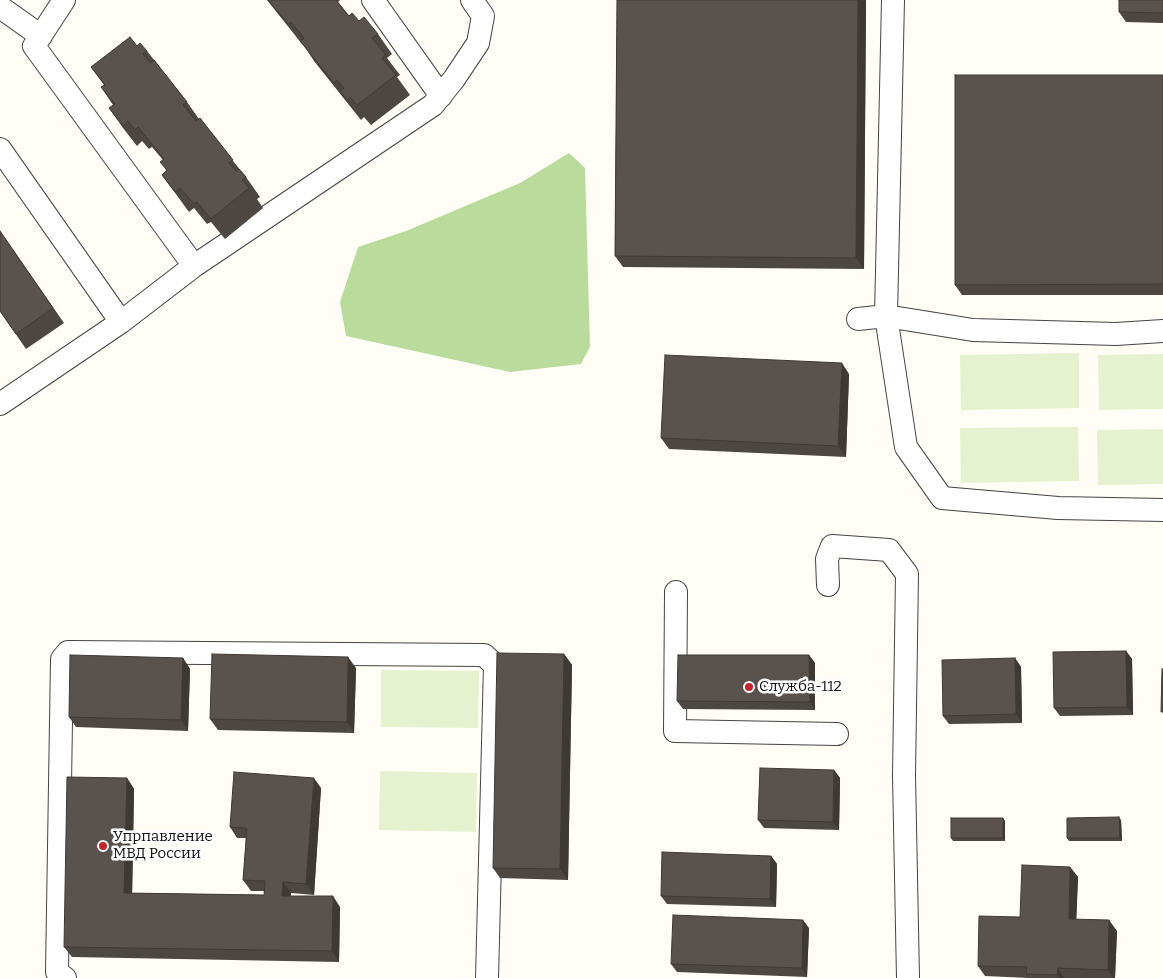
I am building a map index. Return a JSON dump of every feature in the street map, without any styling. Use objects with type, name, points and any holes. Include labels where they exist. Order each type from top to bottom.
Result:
[{"type":"street","points":[[64,0],[34,46],[194,266]]},
{"type":"street","points":[[373,0],[441,96]]},
{"type":"street","points":[[0,404],[121,322],[194,266],[433,105],[454,79],[478,43],[483,16],[472,0]]},
{"type":"street","points":[[893,0],[886,316],[906,447],[942,498],[1058,508],[1163,510]]},
{"type":"street","points":[[0,7],[41,36]]},
{"type":"street","points":[[0,149],[121,322]]},
{"type":"street","points":[[858,319],[886,316],[973,330],[1116,334],[1163,331]]},
{"type":"street","points":[[828,586],[827,558],[832,546],[889,550],[907,574],[904,775],[908,978]]},
{"type":"street","points":[[676,592],[675,731],[837,734]]},
{"type":"street","points":[[65,978],[57,972],[62,659],[68,652],[484,655],[495,665],[487,978]]},
{"type":"green space","points":[[569,153],[585,168],[590,347],[581,364],[510,372],[346,336],[340,302],[358,247],[406,231],[520,183]]},
{"type":"green space","points":[[1079,353],[1079,408],[961,410],[960,355]]},
{"type":"green space","points":[[1163,354],[1163,409],[1099,410],[1098,355]]},
{"type":"green space","points":[[1078,427],[1079,481],[961,483],[960,428]]},
{"type":"green space","points":[[1163,429],[1163,484],[1098,485],[1097,430]]},
{"type":"green space","points":[[381,670],[479,671],[478,728],[381,727]]},
{"type":"green space","points":[[380,771],[477,773],[476,832],[379,830]]},
{"type":"building","points":[[268,0],[336,0],[349,16],[352,13],[359,21],[364,17],[378,34],[372,38],[386,55],[382,58],[396,75],[357,105],[350,97],[347,100],[340,91],[344,88],[337,80],[334,83],[300,41],[304,38],[291,22],[288,24]]},
{"type":"building","points":[[617,0],[858,0],[856,258],[615,256]]},
{"type":"building","points":[[1119,0],[1163,0],[1163,13],[1119,12]]},
{"type":"building","points":[[130,37],[137,46],[140,43],[147,51],[143,54],[150,63],[154,60],[187,102],[183,105],[196,121],[200,118],[233,160],[229,163],[236,171],[239,169],[246,177],[242,180],[249,188],[211,219],[197,202],[194,204],[180,188],[175,192],[162,175],[167,170],[160,162],[164,159],[138,127],[135,130],[128,121],[123,126],[109,108],[115,104],[101,87],[105,85],[91,67]]},
{"type":"building","points":[[955,75],[1163,75],[1163,284],[955,285]]},
{"type":"building","points":[[0,231],[53,308],[16,334],[0,311]]},
{"type":"building","points":[[665,355],[842,363],[838,446],[661,438]]},
{"type":"building","points":[[1126,651],[1127,707],[1054,708],[1053,652]]},
{"type":"building","points":[[497,653],[564,654],[560,869],[493,868]]},
{"type":"building","points":[[212,654],[348,657],[347,722],[210,719]]},
{"type":"building","points":[[70,655],[183,658],[181,720],[69,717]]},
{"type":"building","name":"Служба-112","points":[[678,655],[809,655],[810,702],[677,701]]},
{"type":"building","points":[[1015,658],[1016,714],[943,716],[942,660]]},
{"type":"building","points":[[1162,669],[1163,712],[1161,712]]},
{"type":"building","points":[[760,768],[834,770],[833,822],[758,820]]},
{"type":"building","points":[[234,772],[314,778],[306,884],[283,882],[282,896],[333,896],[332,951],[64,947],[67,777],[127,778],[124,893],[264,895],[265,881],[243,880],[247,828],[230,827]]},
{"type":"building","points":[[1119,817],[1120,838],[1067,838],[1067,818]]},
{"type":"building","points":[[951,818],[1003,818],[1003,838],[951,838]]},
{"type":"building","points":[[662,852],[771,856],[770,899],[661,896]]},
{"type":"building","points":[[1022,865],[1070,867],[1069,919],[1109,920],[1108,970],[1058,968],[1057,975],[1026,974],[1027,967],[978,966],[979,916],[1020,917]]},
{"type":"building","points":[[673,915],[803,920],[802,968],[671,964]]},
{"type":"place","name":"Служба-112","points":[[749,687]]},
{"type":"place","name":"Упрпавление МВД России","points":[[103,846]]}]
